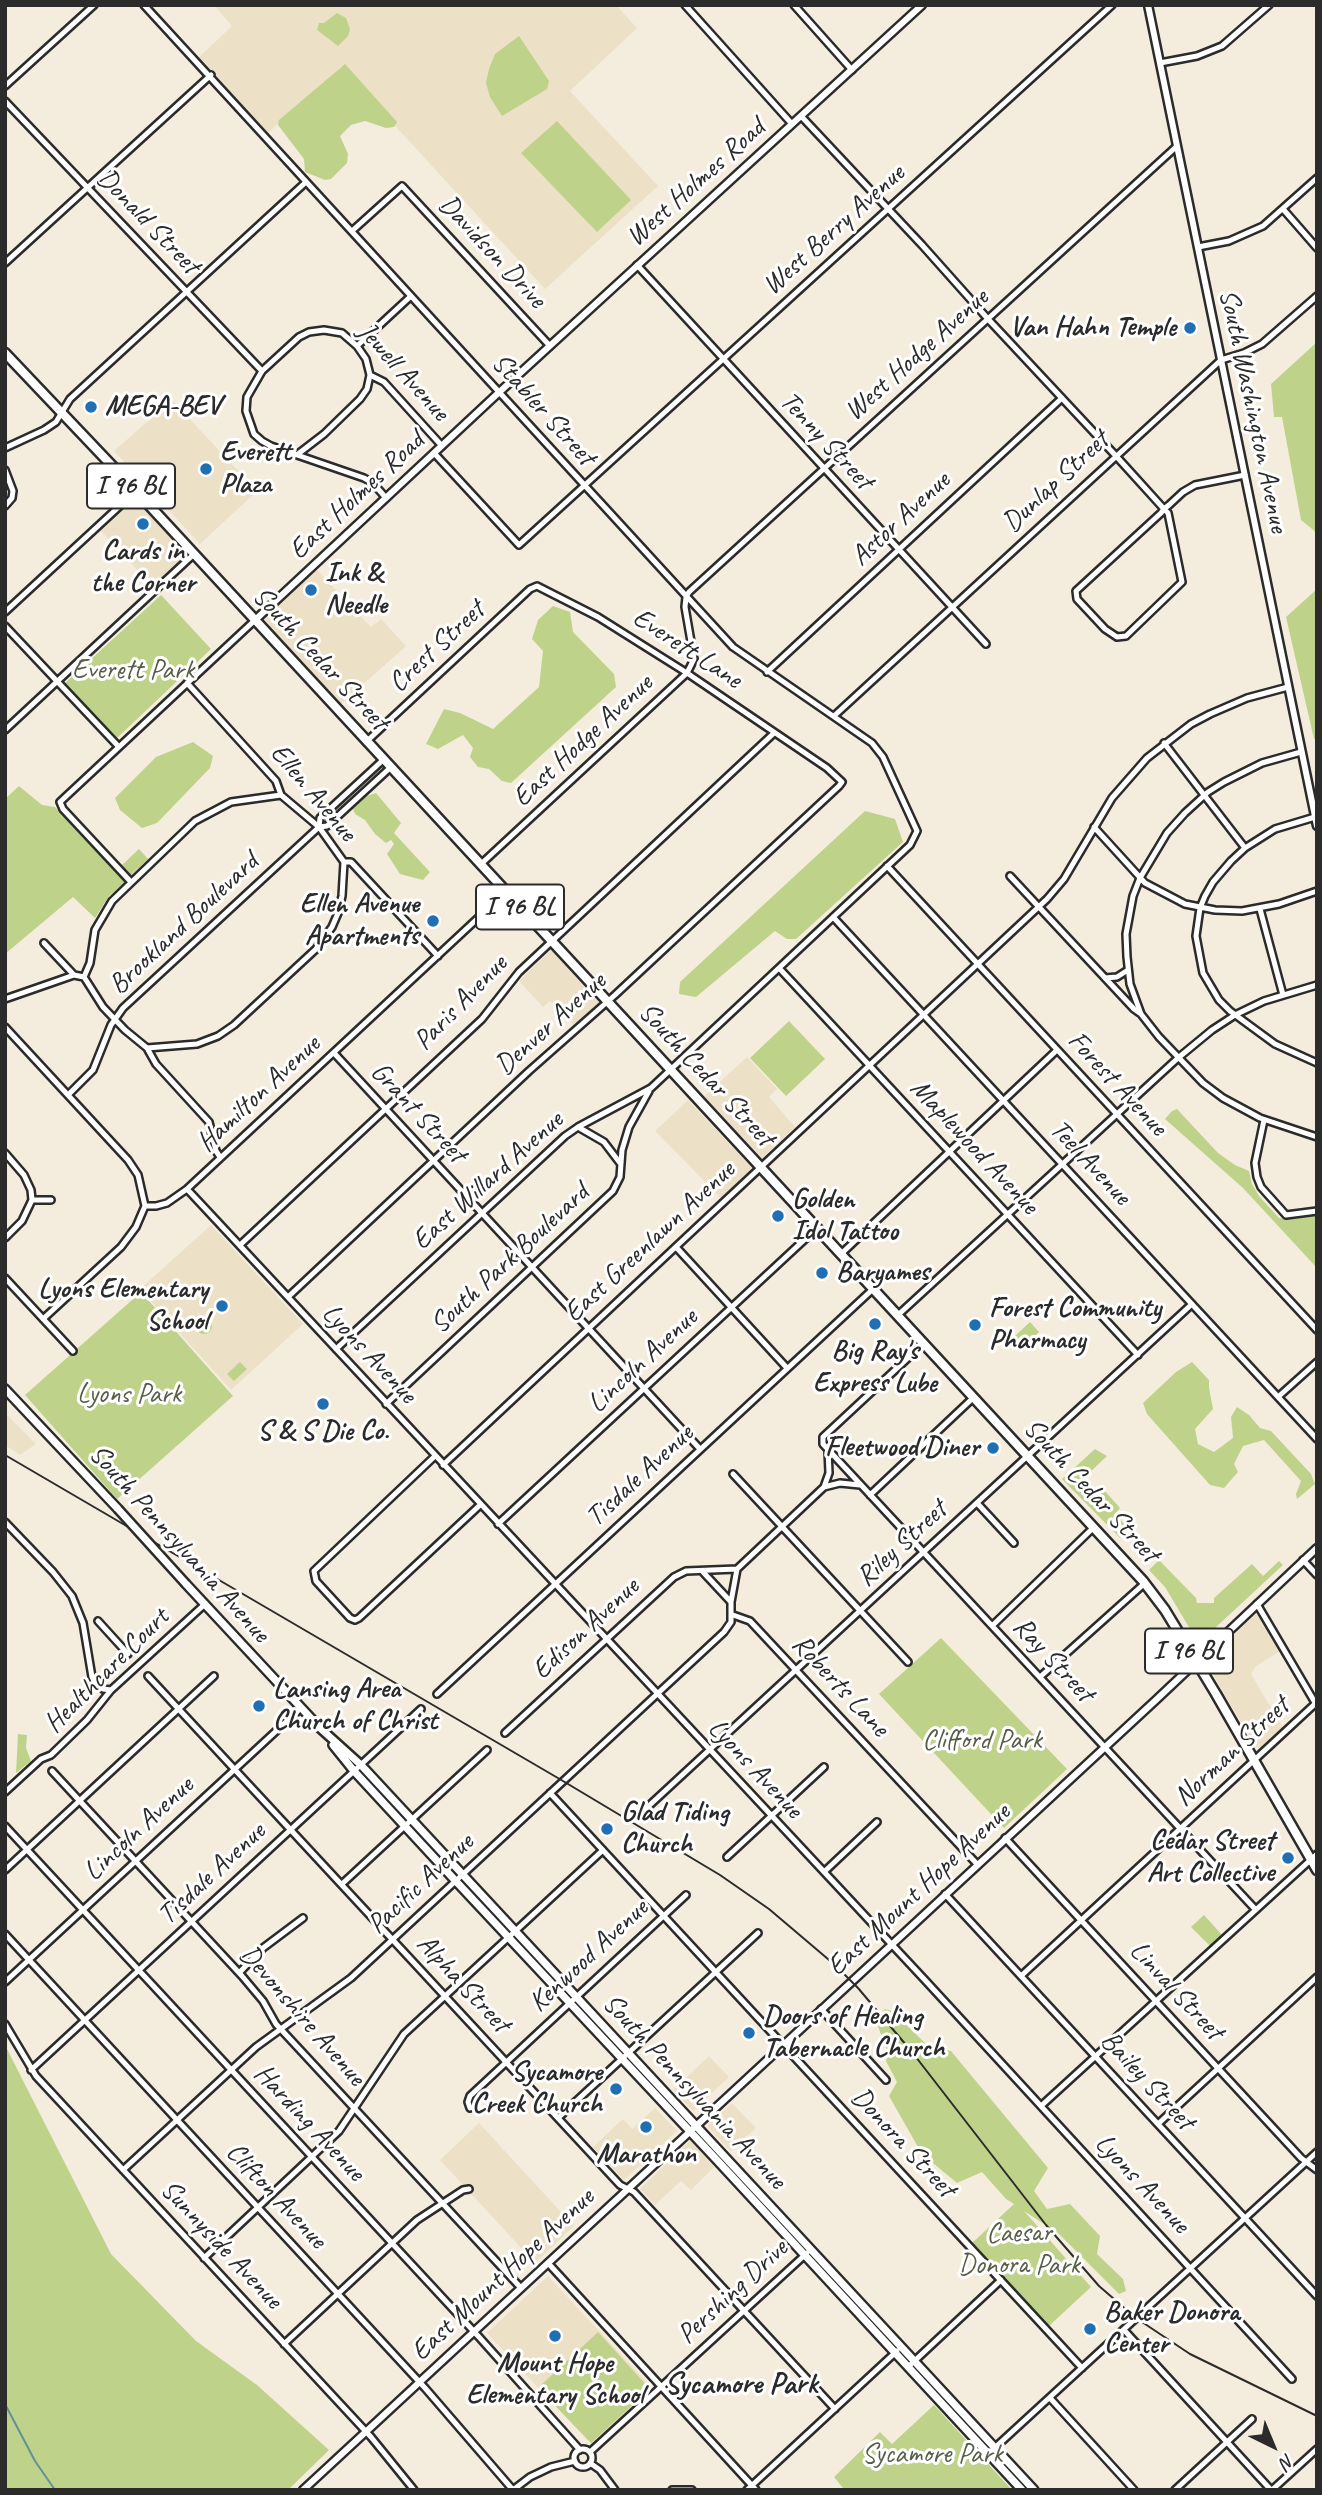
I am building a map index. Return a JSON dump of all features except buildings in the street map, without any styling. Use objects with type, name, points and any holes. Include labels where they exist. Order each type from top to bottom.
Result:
[{"type":"main road","name":"South Cedar Street","points":[[5,353],[136,491],[1145,1583],[1164,1608],[1314,1857],[1317,1870]]},
{"type":"main road","name":"South Pennsylvania Avenue","points":[[5,1390],[301,1708],[361,1765],[697,2124],[902,2346],[1021,2490]]},
{"type":"main road","name":"South Pennsylvania Avenue","points":[[320,1728],[354,1771],[455,1881],[908,2367],[991,2451],[1034,2490]]},
{"type":"street","points":[[5,86],[94,5]]},
{"type":"street","name":"Stabler Street","points":[[145,5],[733,648],[869,740],[880,751],[915,826]]},
{"type":"street","points":[[685,5],[792,124]]},
{"type":"street","points":[[794,5],[852,70]]},
{"type":"street","name":"West Berry Avenue","points":[[519,545],[1112,5]]},
{"type":"street","name":"South Washington Avenue","points":[[1148,5],[1317,826]]},
{"type":"street","points":[[1160,63],[1197,56],[1222,47],[1269,5]]},
{"type":"street","name":"West Holmes Road","points":[[498,393],[852,70],[918,6]]},
{"type":"street","points":[[5,263],[211,75]]},
{"type":"street","name":"Donald Street","points":[[5,101],[262,371]]},
{"type":"street","points":[[801,116],[1116,456],[1164,509],[1170,517],[1182,582],[1122,638],[1105,629],[1075,595],[1076,592],[1164,509],[1189,488],[1245,475]]},
{"type":"street","name":"West Hodge Avenue","points":[[686,597],[1177,146]]},
{"type":"street","points":[[1198,247],[1229,241],[1263,226],[1317,178]]},
{"type":"street","points":[[5,448],[50,427],[70,399],[306,182]]},
{"type":"street","name":"Davidson Drive","points":[[352,231],[402,186],[550,346]]},
{"type":"street","points":[[1283,209],[1317,248]]},
{"type":"street","name":"Tenny Street","points":[[637,265],[986,644]]},
{"type":"street","points":[[358,346],[411,296]]},
{"type":"street","name":"Dunlap Street","points":[[834,716],[1221,360],[1262,344],[1317,296]]},
{"type":"street","name":"Jewell Avenue","points":[[262,371],[299,337],[309,332],[324,330],[342,333],[358,346],[366,359],[370,375],[384,382],[442,446]]},
{"type":"street","points":[[262,371],[247,397],[246,411],[254,434],[271,446],[364,478],[373,483],[386,498]]},
{"type":"street","points":[[298,454],[324,434],[360,399],[367,389],[370,375]]},
{"type":"street","name":"East Holmes Road","points":[[131,882],[63,809],[60,802],[498,393]]},
{"type":"street","name":"Astor Avenue","points":[[767,672],[1062,398]]},
{"type":"street","name":"Jewell Avenue","points":[[434,453],[519,545]]},
{"type":"street","points":[[5,470],[13,491],[12,499],[5,506]]},
{"type":"street","points":[[5,612],[136,491]]},
{"type":"street","points":[[5,730],[194,554]]},
{"type":"street","name":"Everett Lane","points":[[505,612],[532,587],[543,588],[598,617],[687,673],[827,768],[842,782]]},
{"type":"street","name":"East Hodge Avenue","points":[[480,865],[687,673],[694,660],[685,607],[686,597]]},
{"type":"street","name":"Crest Street","points":[[366,742],[505,612]]},
{"type":"street","points":[[5,626],[119,747]]},
{"type":"street","name":"Ellen Avenue","points":[[187,683],[276,781],[281,796],[319,827],[344,862],[351,862],[438,956]]},
{"type":"street","name":"East Greenlawn Avenue","points":[[443,1465],[1039,907],[1064,879],[1094,827],[1128,778],[1164,743],[1191,724],[1226,706],[1288,687]]},
{"type":"street","name":"Paris Avenue","points":[[240,1245],[482,1019],[509,983],[774,733]]},
{"type":"street","points":[[1164,743],[1245,848]]},
{"type":"street","points":[[1141,1014],[1128,970],[1128,920],[1140,877],[1167,833],[1204,796],[1244,771],[1301,752]]},
{"type":"street","name":"Brookland Boulevard","points":[[319,827],[320,818],[383,760]]},
{"type":"street","name":"Brookland Boulevard","points":[[68,1095],[93,1070],[115,1019],[124,1008],[319,827],[327,826],[391,767]]},
{"type":"street","name":"Denver Avenue","points":[[288,1297],[529,1070],[607,1002],[842,782]]},
{"type":"street","points":[[84,977],[90,963],[95,930],[111,901],[195,821],[231,802],[281,796]]},
{"type":"street","points":[[1315,817],[1275,829],[1245,848],[1213,882],[1200,908],[1196,936],[1199,961],[1210,987],[1234,1015],[1275,1044],[1317,1063]]},
{"type":"street","name":"East Willard Avenue","points":[[336,1349],[547,1151],[578,1126],[651,1088],[671,1070],[914,841],[915,826]]},
{"type":"street","points":[[1094,827],[1140,877],[1170,897],[1200,908],[1227,911],[1259,909],[1317,891]]},
{"type":"street","points":[[147,1048],[197,1044],[218,1036],[234,1025],[316,949],[332,927],[338,913],[344,862]]},
{"type":"street","name":"Forest Avenue","points":[[887,866],[1317,1330]]},
{"type":"street","points":[[1010,877],[1203,1083],[1223,1098],[1264,1120],[1317,1137]]},
{"type":"street","name":"Hamilton Avenue","points":[[145,1206],[167,1203],[187,1189],[506,892]]},
{"type":"street","points":[[1259,909],[1283,995]]},
{"type":"street","name":"Teel Avenue","points":[[833,917],[1317,1439]]},
{"type":"street","points":[[44,943],[74,975]]},
{"type":"street","name":"Maplewood Avenue","points":[[779,968],[1138,1355]]},
{"type":"street","points":[[1105,978],[1117,977],[1128,970]]},
{"type":"street","points":[[5,999],[74,975],[84,977],[103,1007],[147,1048],[156,1064],[209,1122],[216,1152],[220,1157]]},
{"type":"street","points":[[898,1315],[1178,1058],[1234,1015],[1283,995],[1317,985]]},
{"type":"street","points":[[5,1027],[133,1166],[141,1184],[145,1206],[130,1237],[43,1319]]},
{"type":"street","points":[[841,1254],[1058,1050]]},
{"type":"street","name":"Grant Street","points":[[334,1053],[700,1449]]},
{"type":"street","name":"South Park Boulevard","points":[[386,1404],[613,1191],[620,1177],[629,1127],[651,1088]]},
{"type":"street","points":[[1264,1120],[1255,1160],[1259,1184],[1286,1215],[1317,1211]]},
{"type":"street","points":[[578,1126],[604,1142],[621,1163]]},
{"type":"street","points":[[5,1153],[24,1175],[32,1200],[22,1221],[5,1238]]},
{"type":"street","name":"Lyons Avenue","points":[[187,1189],[891,1944],[1292,2379]]},
{"type":"street","points":[[32,1200],[51,1200]]},
{"type":"street","name":"Lincoln Avenue","points":[[498,1524],[817,1228]]},
{"type":"street","points":[[676,1247],[787,1367]]},
{"type":"street","points":[[5,1278],[73,1350]]},
{"type":"street","name":"Tisdale Avenue","points":[[437,1694],[873,1289]]},
{"type":"street","name":"Riley Street","points":[[640,1814],[1192,1304]]},
{"type":"street","name":"Ray Street","points":[[924,1343],[821,1440],[1255,1909]]},
{"type":"street","points":[[1278,1397],[1317,1362]]},
{"type":"street","points":[[870,1495],[974,1397]]},
{"type":"street","points":[[733,1615],[731,1602],[737,1569],[824,1487],[829,1473],[828,1450]]},
{"type":"street","points":[[435,1456],[314,1570],[314,1576],[350,1618],[355,1620],[480,1505]]},
{"type":"street","points":[[733,1474],[908,1662]]},
{"type":"street","points":[[824,1487],[840,1483],[860,1485]]},
{"type":"street","points":[[977,1503],[1014,1544]]},
{"type":"street","points":[[5,1522],[72,1596],[83,1623],[92,1677],[103,1689],[111,1690]]},
{"type":"street","points":[[992,1626],[1094,1527]]},
{"type":"street","name":"East Mount Hope Avenue","points":[[303,2490],[1317,1548]]},
{"type":"street","points":[[1303,1560],[1317,1575]]},
{"type":"street","name":"Edison Avenue","points":[[505,1733],[674,1577],[687,1571],[737,1569]]},
{"type":"street","points":[[703,1572],[731,1602]]},
{"type":"street","points":[[1040,1677],[1145,1583]]},
{"type":"street","name":"Healthcare Court","points":[[5,1792],[41,1759],[51,1755],[66,1741],[111,1690],[205,1604]]},
{"type":"street","points":[[1256,1604],[1316,1703]]},
{"type":"street","name":"Roberts Lane","points":[[733,1615],[750,1621],[977,1864]]},
{"type":"street","name":"Pacific Avenue","points":[[123,2170],[231,2070],[280,2029],[342,1985],[724,1632],[733,1615]]},
{"type":"street","points":[[98,1621],[128,1654]]},
{"type":"street","name":"Alpha Street","points":[[148,1676],[620,2185],[634,2192],[835,2409]]},
{"type":"street","points":[[5,1870],[214,1676]]},
{"type":"street","name":"Norman Street","points":[[1021,1976],[1316,1703]]},
{"type":"street","name":"Lincoln Avenue","points":[[5,1982],[301,1708]]},
{"type":"street","name":"Tisdale Avenue","points":[[31,2070],[421,1709]]},
{"type":"street","points":[[342,1884],[487,1750]]},
{"type":"street","points":[[727,1857],[824,1767]]},
{"type":"street","name":"Devonshire Avenue","points":[[52,1771],[239,1973],[263,2001],[280,2029],[521,2288]]},
{"type":"street","name":"Donora Street","points":[[551,1793],[1082,2368]]},
{"type":"street","points":[[824,1872],[877,1822]]},
{"type":"street","name":"Harding Avenue","points":[[5,1826],[580,2450]]},
{"type":"street","name":"Linval Street","points":[[1005,1838],[1218,2069],[1317,2170]]},
{"type":"street","points":[[204,2258],[339,2131],[398,2041],[603,1850]]},
{"type":"street","points":[[1041,2106],[1314,1857]]},
{"type":"street","name":"Bailey Street","points":[[945,1894],[1317,2296]]},
{"type":"street","name":"Kenwood Avenue","points":[[470,2108],[470,2096],[686,1895]]},
{"type":"street","points":[[239,1973],[263,1948],[303,1918]]},
{"type":"street","points":[[558,2118],[758,1933]]},
{"type":"street","name":"Clifton Avenue","points":[[5,1934],[338,2293],[513,2490]]},
{"type":"street","points":[[1158,2124],[1317,1977]]},
{"type":"street","points":[[821,2009],[886,2080]]},
{"type":"street","name":"Sunnyside Avenue","points":[[5,2024],[31,2070],[365,2432],[414,2490]]},
{"type":"street","points":[[991,2451],[1317,2152]]},
{"type":"street","points":[[284,2344],[416,2220],[463,2190],[469,2189]]},
{"type":"street","name":"Pershing Drive","points":[[590,2452],[811,2248]]},
{"type":"street","points":[[548,2263],[751,2488],[902,2346]]},
{"type":"street","points":[[908,2367],[1001,2280]]},
{"type":"street","points":[[1124,2330],[1272,2490],[1317,2449]]},
{"type":"street","points":[[1050,2398],[1134,2490]]},
{"type":"street","points":[[1175,2490],[1252,2419]]},
{"type":"street","points":[[575,2461],[580,2450],[590,2452],[590,2463]]},
{"type":"street","points":[[513,2490],[530,2477],[575,2461]]},
{"type":"street","points":[[575,2461],[582,2466],[590,2463]]},
{"type":"street","points":[[590,2463],[604,2474],[615,2490]]},
{"type":"street","points":[[672,2490],[692,2490]]},
{"type":"shaded area","points":[[214,5],[616,5],[637,28],[570,91],[658,186],[545,289],[341,67],[268,133],[197,59],[232,26]]},
{"type":"shaded area","points":[[172,400],[257,491],[200,544],[114,451]]},
{"type":"shaded area","points":[[136,499],[191,558],[156,590],[101,531]]},
{"type":"shaded area","points":[[316,569],[371,627],[381,619],[406,646],[341,704],[261,620]]},
{"type":"shaded area","points":[[551,950],[600,1004],[575,1026],[550,1001],[543,1007],[519,981]]},
{"type":"shaded area","points":[[747,1057],[777,1089],[769,1097],[795,1127],[762,1158],[704,1096]]},
{"type":"shaded area","points":[[688,1100],[752,1168],[721,1198],[655,1131]]},
{"type":"shaded area","name":"Lyons Elementary School","points":[[211,1225],[303,1324],[231,1390],[140,1289]]},
{"type":"shaded area","points":[[5,1413],[36,1444],[20,1455],[5,1445]]},
{"type":"shaded area","points":[[1257,1614],[1280,1651],[1256,1666],[1251,1674],[1283,1728],[1260,1748],[1255,1746],[1207,1664],[1253,1615]]},
{"type":"shaded area","points":[[709,2056],[729,2077],[693,2111],[673,2090]]},
{"type":"shaded area","points":[[732,2103],[756,2128],[730,2151],[707,2126]]},
{"type":"shaded area","points":[[655,2108],[677,2131],[624,2180],[593,2147],[623,2119],[632,2129]]},
{"type":"shaded area","points":[[479,2123],[574,2226],[535,2263],[440,2160]]},
{"type":"shaded area","points":[[691,2140],[714,2167],[691,2190],[681,2181],[655,2205],[640,2189]]},
{"type":"shaded area","points":[[548,2276],[652,2388],[591,2444],[487,2333]]},
{"type":"green space","points":[[337,13],[346,18],[350,29],[348,36],[338,46],[317,30],[319,23],[324,23]]},
{"type":"green space","points":[[519,36],[549,81],[547,89],[502,116],[490,97],[486,83],[495,54]]},
{"type":"green space","points":[[345,64],[397,122],[394,127],[386,128],[365,121],[351,125],[340,136],[348,154],[347,163],[331,179],[325,180],[305,172],[304,159],[278,125],[279,120]]},
{"type":"green space","points":[[557,121],[631,200],[597,232],[521,153]]},
{"type":"green space","points":[[1317,342],[1317,533],[1301,520],[1282,417],[1274,417],[1271,384]]},
{"type":"green space","points":[[1317,589],[1317,739],[1314,739],[1286,617]]},
{"type":"green space","name":"Everett Park","points":[[161,595],[211,649],[117,738],[64,684]]},
{"type":"green space","points":[[553,606],[570,612],[573,632],[614,674],[616,687],[511,783],[502,781],[489,769],[478,767],[470,757],[473,748],[463,735],[438,749],[426,744],[444,709],[460,713],[493,729],[539,687],[543,651],[532,639],[538,620]]},
{"type":"green space","points":[[193,742],[213,756],[210,768],[157,823],[142,828],[120,810],[115,798],[156,757]]},
{"type":"green space","points":[[19,786],[42,805],[55,807],[125,882],[109,896],[95,918],[73,897],[5,954],[5,799]]},
{"type":"green space","points":[[376,793],[401,823],[394,833],[430,872],[423,880],[400,874],[387,854],[394,844],[391,840],[386,843],[365,820],[355,814],[353,809],[367,796]]},
{"type":"green space","points":[[865,811],[895,819],[903,842],[796,939],[787,939],[775,931],[696,997],[679,994],[680,982]]},
{"type":"green space","points":[[139,849],[148,859],[131,875],[122,865]]},
{"type":"green space","points":[[789,1021],[825,1059],[786,1096],[750,1058]]},
{"type":"green space","points":[[1177,1109],[1218,1153],[1249,1171],[1259,1196],[1279,1218],[1317,1214],[1317,1268],[1243,1188],[1165,1119]]},
{"type":"green space","name":"Lyons Park","points":[[141,1292],[233,1396],[117,1499],[25,1395]]},
{"type":"green space","points":[[201,1318],[207,1318],[212,1326],[210,1332],[201,1334],[196,1329],[196,1323]]},
{"type":"green space","points":[[1030,1322],[1039,1332],[1021,1348],[1013,1338]]},
{"type":"green space","points":[[240,1362],[247,1369],[234,1381],[227,1374]]},
{"type":"green space","points":[[1192,1362],[1209,1380],[1213,1409],[1195,1429],[1198,1444],[1214,1452],[1233,1438],[1231,1417],[1237,1407],[1249,1415],[1260,1428],[1271,1431],[1311,1474],[1315,1484],[1297,1499],[1301,1481],[1264,1440],[1243,1446],[1234,1464],[1238,1472],[1224,1488],[1210,1485],[1147,1414],[1143,1403],[1176,1372]]},
{"type":"green space","points":[[1095,1449],[1107,1456],[1083,1479],[1098,1495],[1104,1490],[1120,1508],[1115,1514],[1129,1529],[1120,1538],[1062,1479]]},
{"type":"green space","points":[[1159,1560],[1196,1598],[1197,1603],[1214,1603],[1214,1598],[1252,1564],[1263,1576],[1279,1561],[1283,1565],[1215,1628],[1193,1634],[1165,1587],[1149,1570]]},
{"type":"green space","name":"Clifford Park","points":[[941,1638],[1067,1769],[1004,1828],[879,1694]]},
{"type":"green space","points":[[18,1734],[27,1735],[26,1748],[31,1761],[16,1773]]},
{"type":"green space","points":[[1204,1915],[1222,1935],[1210,1946],[1191,1927]]},
{"type":"green space","name":"Caesar Donora Park","points":[[885,2009],[892,2011],[926,2044],[951,2051],[1048,2168],[1034,2191],[1047,2209],[1070,2204],[1100,2236],[1097,2254],[1123,2279],[1126,2291],[1119,2294],[1058,2233],[1024,2211],[1091,2287],[1049,2326],[972,2243],[1014,2204],[1006,2199],[982,2172],[957,2183],[922,2154],[889,2096],[897,2082],[886,2061],[888,2052],[875,2019]]},
{"type":"green space","points":[[5,2045],[111,2254],[196,2341],[257,2385],[329,2450],[288,2490],[5,2488]]},
{"type":"green space","points":[[598,2332],[650,2389],[591,2443],[538,2388]]},
{"type":"green space","name":"Sycamore Park","points":[[934,2405],[1012,2490],[842,2490],[834,2477],[880,2432],[892,2444]]},
{"type":"waterway","points":[[5,2404],[35,2461],[55,2490]]},
{"type":"railway","points":[[5,1455],[563,1781],[720,1875],[769,1909],[858,1988],[912,2052],[1046,2225],[1099,2286],[1136,2318],[1190,2354],[1317,2416]]},
{"type":"place","name":"Van Hahn Temple","points":[[1190,328]]},
{"type":"place","name":"MEGA-BEV","points":[[91,407]]},
{"type":"place","name":"Everett Plaza","points":[[206,469]]},
{"type":"place","name":"Cards in the Corner","points":[[143,524]]},
{"type":"place","name":"Ink & Needle","points":[[311,590]]},
{"type":"place","name":"Ellen Avenue Apartments","points":[[433,921]]},
{"type":"place","name":"Golden Idol Tattoo","points":[[778,1216]]},
{"type":"place","name":"Baryames","points":[[822,1273]]},
{"type":"place","name":"Lyons Elementary School","points":[[222,1306]]},
{"type":"place","name":"Big Ray's Express Lube","points":[[875,1324]]},
{"type":"place","name":"Forest Community Pharmacy","points":[[975,1325]]},
{"type":"place","name":"S & S Die Co.","points":[[323,1404]]},
{"type":"place","name":"Fleetwood Diner","points":[[993,1448]]},
{"type":"place","name":"Lansing Area Church of Christ","points":[[259,1706]]},
{"type":"place","name":"Glad Tiding Church","points":[[607,1829]]},
{"type":"place","name":"Cedar Street Art Collective","points":[[1288,1858]]},
{"type":"place","name":"Doors of Healing Tabernacle Church","points":[[749,2033]]},
{"type":"place","name":"Sycamore Creek Church","points":[[616,2089]]},
{"type":"place","name":"Marathon","points":[[646,2127]]},
{"type":"place","name":"Baker Donora Center","points":[[1090,2329]]},
{"type":"place","name":"Mount Hope Elementary School","points":[[555,2336]]},
{"type":"district","name":"Sycamore Park","points":[[741,2385]]}]
